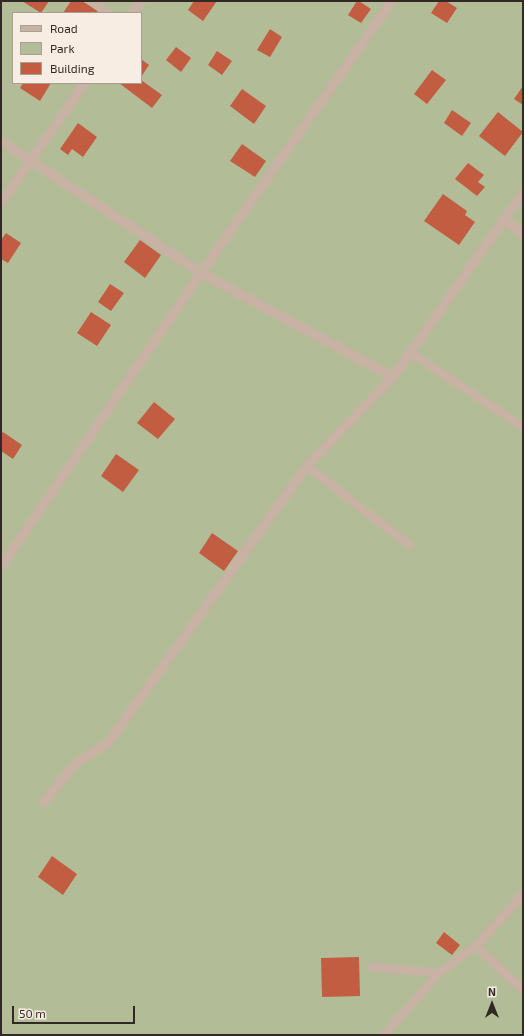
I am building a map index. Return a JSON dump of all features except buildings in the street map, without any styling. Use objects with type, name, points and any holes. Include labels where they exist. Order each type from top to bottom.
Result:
[{"type":"street","points":[[134,12],[141,1]]},
{"type":"street","points":[[1,567],[202,273],[392,1]]},
{"type":"street","points":[[1,203],[84,84]]},
{"type":"street","points":[[1,141],[202,273],[393,378]]},
{"type":"street","points":[[44,802],[75,764],[108,743],[307,466],[393,378],[523,193]]},
{"type":"street","points":[[504,220],[523,234]]},
{"type":"street","points":[[523,895],[476,946],[523,990]]},
{"type":"lane","points":[[91,1],[107,12]]},
{"type":"lane","points":[[411,353],[523,427]]},
{"type":"lane","points":[[307,466],[409,545]]},
{"type":"lane","points":[[384,1035],[438,973],[476,946]]},
{"type":"lane","points":[[372,967],[438,973]]},
{"type":"green space","points":[[1,1],[523,1],[523,1035],[1,1035]]}]
